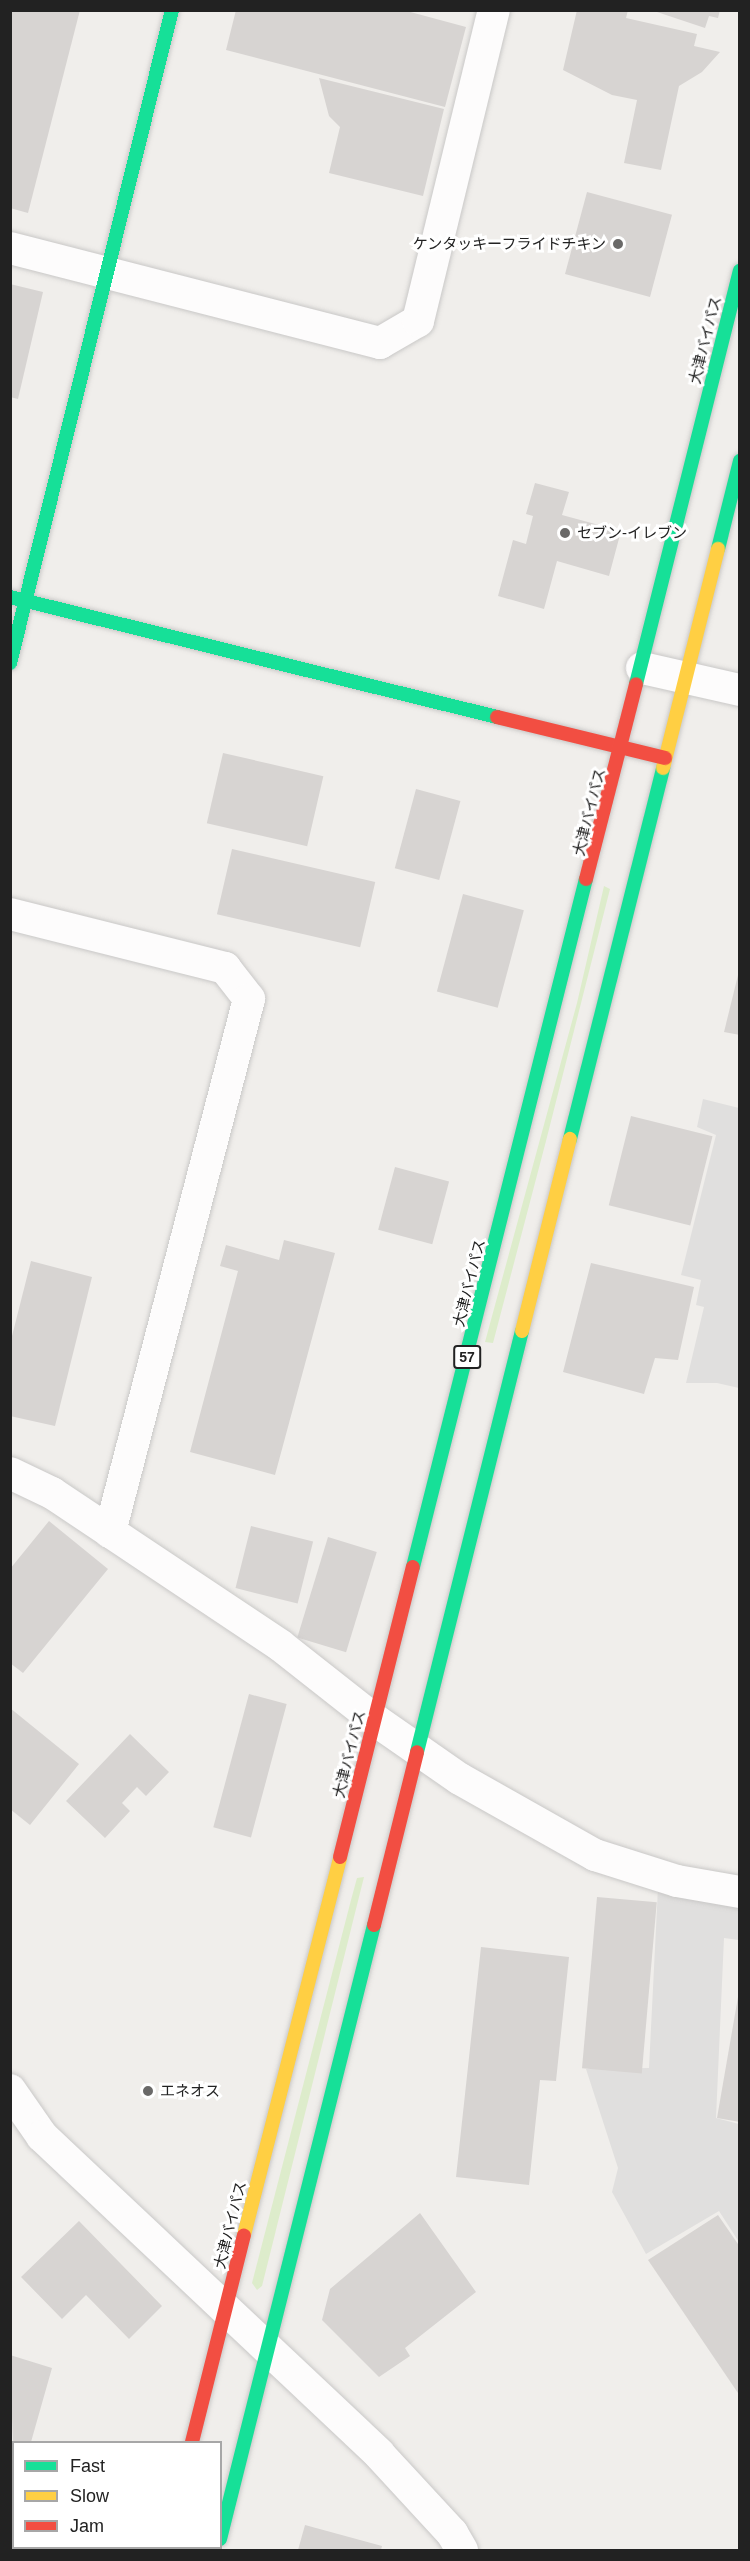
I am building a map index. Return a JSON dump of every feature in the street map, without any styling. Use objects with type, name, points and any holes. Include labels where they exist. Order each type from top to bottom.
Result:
[{"type":"main road","points":[[10,663],[172,10]]},
{"type":"main road","name":"大津バイパス","points":[[192,2441],[623,746],[740,271]]},
{"type":"main road","points":[[222,2531],[740,461]]},
{"type":"main road","points":[[10,597],[665,758]]},
{"type":"street","points":[[10,248],[380,343],[418,321],[494,10]]},
{"type":"street","points":[[642,668],[740,690]]},
{"type":"street","points":[[10,914],[225,968],[249,999],[110,1532]]},
{"type":"street","points":[[10,1473],[52,1493],[281,1646],[375,1720],[460,1779],[595,1855],[677,1881],[740,1892]]},
{"type":"street","points":[[10,2090],[42,2136],[268,2352],[379,2454],[452,2533],[462,2550]]},
{"type":"green space","points":[[604,886],[610,889],[546,1141],[493,1343],[485,1342],[577,1003]]},
{"type":"green space","points":[[364,1877],[262,2286],[257,2290],[252,2283],[351,1900],[357,1878]]},
{"type":"shaded area","points":[[703,1099],[739,1108],[739,1388],[717,1383],[686,1383],[704,1307],[696,1305],[701,1280],[681,1275],[716,1135],[697,1127]]},
{"type":"shaded area","points":[[658,1888],[739,1904],[739,1940],[724,1938],[716,2118],[739,2124],[739,2242],[719,2211],[646,2254],[612,2192],[618,2168],[586,2069],[649,2068]]},
{"type":"building","points":[[10,10],[80,10],[28,213],[10,208]]},
{"type":"building","points":[[236,10],[403,10],[466,27],[445,107],[226,50]]},
{"type":"building","points":[[577,10],[628,10],[626,18],[697,34],[694,46],[720,52],[702,72],[679,86],[661,170],[624,163],[637,100],[612,95],[563,70]]},
{"type":"building","points":[[651,10],[720,10],[718,18],[709,16],[705,28]]},
{"type":"building","points":[[319,78],[444,109],[423,196],[329,173],[340,127],[329,116]]},
{"type":"building","name":"ケンタッキーフライドチキン","points":[[587,192],[672,215],[650,297],[565,274]]},
{"type":"building","points":[[10,284],[43,292],[18,399],[10,397]]},
{"type":"building","points":[[535,483],[569,492],[562,515],[621,531],[609,576],[557,561],[544,609],[498,596],[513,540],[526,544],[533,516],[526,514]]},
{"type":"building","points":[[223,753],[323,776],[307,846],[207,823]]},
{"type":"building","points":[[416,789],[460,801],[439,880],[395,868]]},
{"type":"building","points":[[232,849],[375,882],[360,947],[217,914]]},
{"type":"building","points":[[463,894],[524,910],[498,1008],[437,992]]},
{"type":"building","points":[[740,967],[740,1035],[724,1032]]},
{"type":"building","points":[[631,1116],[713,1136],[690,1226],[609,1205]]},
{"type":"building","points":[[395,1167],[449,1181],[432,1244],[378,1230]]},
{"type":"building","points":[[284,1240],[335,1253],[275,1475],[190,1452],[238,1271],[220,1266],[226,1245],[279,1260]]},
{"type":"building","points":[[31,1261],[92,1277],[55,1426],[10,1416],[10,1344]]},
{"type":"building","points":[[591,1263],[694,1287],[678,1360],[655,1358],[644,1394],[563,1372]]},
{"type":"building","points":[[49,1521],[108,1569],[23,1673],[10,1663],[10,1569]]},
{"type":"building","points":[[251,1526],[313,1541],[298,1604],[236,1588]]},
{"type":"building","points":[[328,1537],[377,1552],[346,1652],[297,1637]]},
{"type":"building","points":[[249,1694],[287,1704],[251,1837],[213,1827]]},
{"type":"building","points":[[10,1708],[79,1764],[30,1825],[10,1809]]},
{"type":"building","points":[[130,1734],[169,1772],[146,1796],[137,1787],[122,1803],[130,1811],[105,1838],[66,1801]]},
{"type":"building","points":[[597,1897],[657,1902],[642,2074],[582,2068]]},
{"type":"building","points":[[481,1947],[569,1957],[556,2081],[540,2080],[529,2185],[456,2177]]},
{"type":"building","points":[[738,1997],[740,1997],[740,2122],[717,2118]]},
{"type":"building","points":[[420,2213],[476,2292],[405,2348],[410,2356],[379,2377],[322,2320],[330,2289]]},
{"type":"building","points":[[718,2215],[740,2247],[740,2396],[648,2260]]},
{"type":"building","points":[[79,2221],[162,2306],[129,2339],[86,2295],[62,2319],[21,2277]]},
{"type":"building","points":[[10,2355],[52,2368],[31,2441],[13,2441]]},
{"type":"building","points":[[305,2525],[382,2546],[381,2550],[298,2550]]},
{"type":"traffic: fast","points":[[10,663],[172,10]]},
{"type":"traffic: fast","points":[[636,684],[740,271]]},
{"type":"traffic: fast","points":[[718,549],[740,461]]},
{"type":"traffic: fast","points":[[10,597],[497,717]]},
{"type":"traffic: fast","points":[[570,1139],[663,768]]},
{"type":"traffic: fast","points":[[413,1567],[586,879]]},
{"type":"traffic: fast","points":[[417,1752],[522,1331]]},
{"type":"traffic: fast","points":[[222,2531],[374,1925]]},
{"type":"traffic: slow","points":[[663,768],[718,549]]},
{"type":"traffic: slow","points":[[522,1331],[570,1139]]},
{"type":"traffic: slow","points":[[244,2235],[340,1857]]},
{"type":"traffic: jam","points":[[586,879],[636,684]]},
{"type":"traffic: jam","points":[[497,717],[665,758]]},
{"type":"traffic: jam","points":[[340,1857],[413,1567]]},
{"type":"traffic: jam","points":[[374,1925],[417,1752]]},
{"type":"traffic: jam","points":[[192,2441],[244,2235]]},
{"type":"place","name":"ケンタッキーフライドチキン","points":[[618,244]]},
{"type":"place","name":"セブン-イレブン","points":[[565,533]]},
{"type":"place","name":"エネオス","points":[[148,2091]]}]
